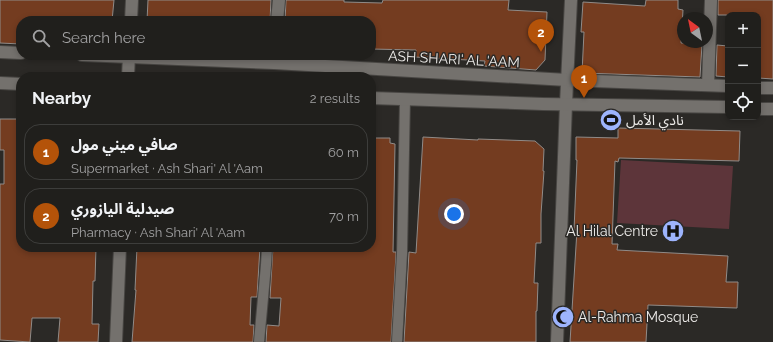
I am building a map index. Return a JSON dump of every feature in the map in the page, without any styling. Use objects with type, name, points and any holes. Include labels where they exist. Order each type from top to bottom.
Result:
[{"type":"street","points":[[131,16],[132,0]]},
{"type":"street","points":[[277,16],[279,0]]},
{"type":"street","points":[[557,342],[571,0]]},
{"type":"street","points":[[708,85],[712,0]]},
{"type":"street","points":[[0,52],[16,53]]},
{"type":"street","points":[[128,72],[129,60]]},
{"type":"street","name":"ASH SHARI' AL 'AAM","points":[[288,60],[567,80],[725,86]]},
{"type":"street","points":[[0,83],[16,84]]},
{"type":"street","points":[[761,88],[773,88]]},
{"type":"street","points":[[376,98],[725,107]]},
{"type":"street","points":[[761,109],[773,109]]},
{"type":"street","points":[[116,342],[120,252]]},
{"type":"lane","points":[[397,342],[402,254],[405,99]]},
{"type":"lane","points":[[259,342],[267,252]]},
{"type":"shaded area","points":[[621,160],[733,166],[729,229],[617,223]]},
{"type":"building","points":[[0,0],[114,0],[112,16],[16,16],[16,44],[0,43]]},
{"type":"building","points":[[148,0],[271,0],[270,16],[147,16]]},
{"type":"building","points":[[286,0],[344,0],[344,2],[382,3],[383,0],[509,0],[508,10],[547,12],[545,60],[536,70],[484,66],[485,61],[415,57],[416,50],[376,49],[376,16],[285,16]]},
{"type":"building","points":[[646,0],[678,0],[678,9],[683,10],[683,12],[677,12],[677,48],[702,48],[700,77],[582,73],[584,32],[581,32],[583,2],[645,6]]},
{"type":"building","points":[[718,0],[773,0],[773,79],[761,78],[761,12],[725,12],[725,15],[718,15]]},
{"type":"building","points":[[717,45],[725,46],[725,77],[716,76]]},
{"type":"building","points":[[0,119],[16,119],[16,252],[96,252],[95,281],[93,281],[92,324],[99,324],[98,342],[58,342],[60,318],[32,318],[30,342],[0,340],[0,184],[4,184],[4,150],[0,150]]},
{"type":"building","points":[[618,128],[740,131],[739,161],[619,158],[618,162],[615,161],[612,244],[618,244],[617,250],[728,256],[726,282],[738,282],[737,308],[648,305],[646,342],[570,342],[577,230],[574,230],[577,160],[576,137],[618,138]]},
{"type":"building","points":[[423,137],[535,141],[544,149],[541,243],[536,243],[534,283],[538,283],[536,342],[404,342],[409,252],[416,253]]},
{"type":"building","points":[[376,138],[390,138],[390,143],[395,144],[393,252],[396,252],[391,342],[266,342],[267,325],[279,326],[281,298],[270,298],[273,252],[376,252]]},
{"type":"building","points":[[137,252],[260,252],[257,297],[251,297],[250,325],[254,325],[253,342],[132,342]]},
{"type":"place","name":"صيدلية اليازوري","points":[[541,52]]},
{"type":"place","name":"صافي ميني مول","points":[[584,98]]},
{"type":"place","name":"نادي الأمل","points":[[611,120]]},
{"type":"place","name":"Al Hilal Centre","points":[[673,231]]},
{"type":"place","name":"Al-Rahma Mosque","points":[[563,317]]}]
